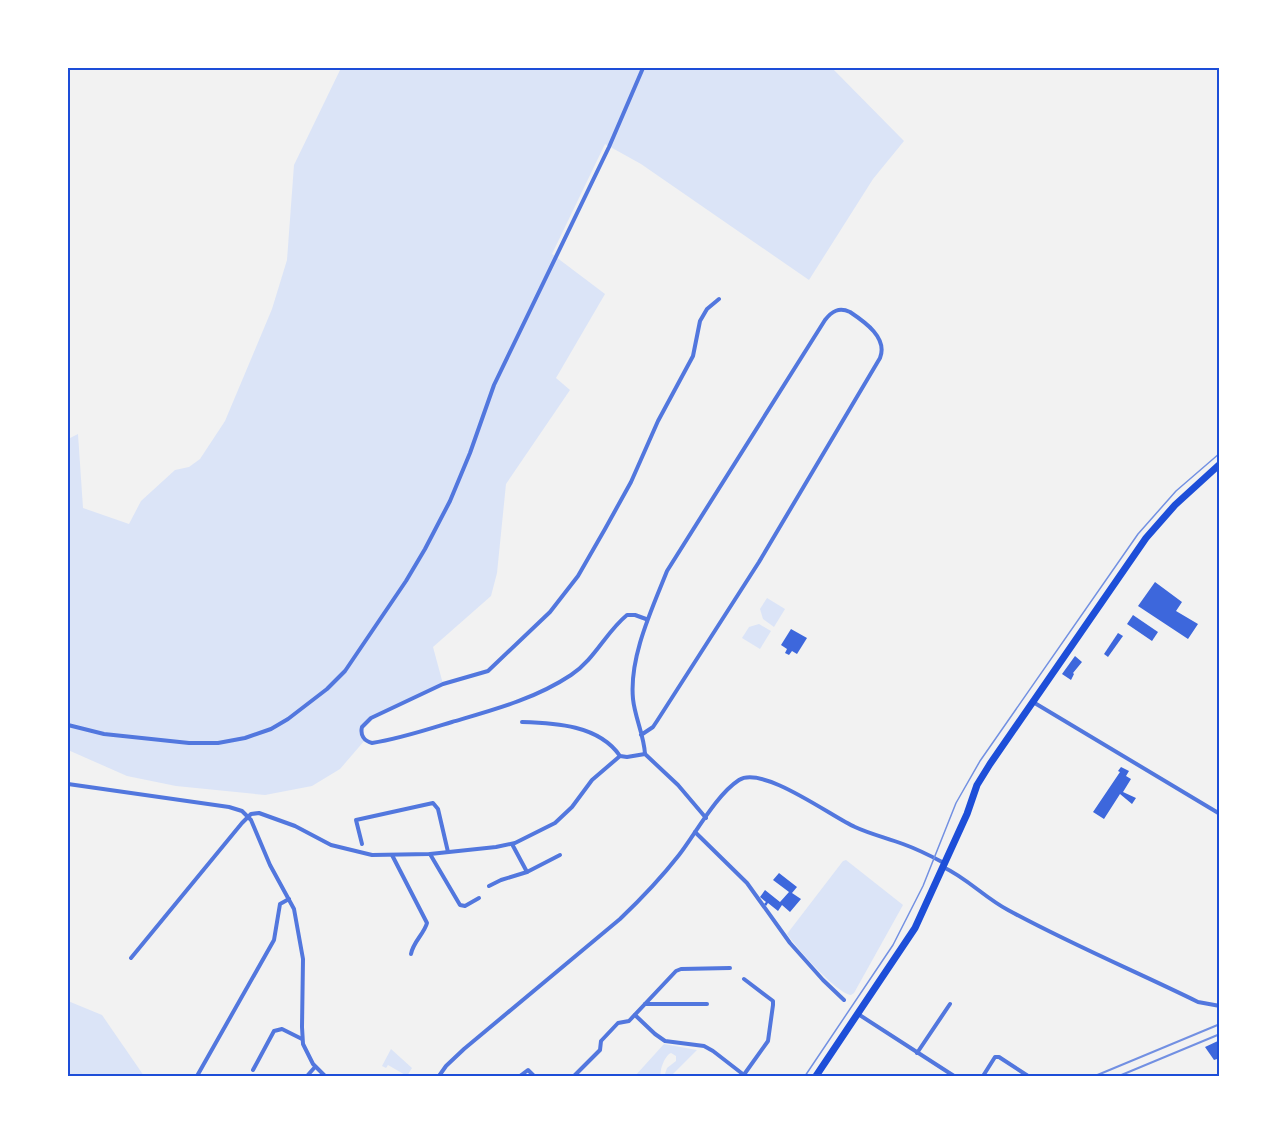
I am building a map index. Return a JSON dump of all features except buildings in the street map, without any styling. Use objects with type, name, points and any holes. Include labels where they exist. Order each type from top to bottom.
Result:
[{"type":"main road","points":[[816,1077],[915,928],[981,778],[1146,538],[1174,505],[1220,464]]},
{"type":"street","points":[[68,725],[104,734],[189,743],[218,743],[245,738],[271,729],[288,718],[327,690],[345,671],[406,581],[450,501],[494,385],[609,147],[643,68]]},
{"type":"street","points":[[646,619],[627,615],[596,652],[572,674],[527,698],[413,734],[372,743],[366,741],[362,736],[362,727],[371,718],[443,684],[488,670],[524,639],[550,612],[578,576],[631,482],[658,421],[693,356],[700,321],[707,309],[719,299]]},
{"type":"street","points":[[641,735],[655,724],[753,572],[882,356],[883,346],[879,338],[850,312],[838,310],[831,313],[825,320],[674,558],[655,605],[646,619],[632,689],[635,717],[645,754],[678,785],[705,818]]},
{"type":"street","points":[[1032,702],[1220,814]]},
{"type":"street","points":[[522,722],[559,724],[579,729],[596,736],[621,756],[645,754]]},
{"type":"street","points":[[131,958],[248,817],[259,813],[294,826],[332,845],[365,854],[430,854],[470,851],[512,844],[555,823],[572,807],[592,780],[621,756]]},
{"type":"street","points":[[438,1077],[464,1049],[620,919],[662,875],[735,783],[746,778],[787,788],[851,825],[911,847],[963,877],[999,905],[1062,938],[1198,1002],[1220,1006]]},
{"type":"street","points":[[68,784],[229,807],[242,811],[248,817],[294,909],[302,948],[303,1040],[305,1050],[315,1067],[325,1077]]},
{"type":"street","points":[[362,844],[356,820],[433,803],[438,808],[448,852]]},
{"type":"street","points":[[696,832],[747,883],[790,943],[844,1000]]},
{"type":"street","points":[[512,844],[528,872]]},
{"type":"street","points":[[430,854],[460,905],[465,906],[479,898]]},
{"type":"street","points":[[392,855],[428,922],[425,930],[412,946],[411,954]]},
{"type":"street","points":[[489,886],[528,872],[560,855]]},
{"type":"street","points":[[198,1077],[274,940],[280,904],[289,899]]},
{"type":"street","points":[[575,1075],[600,1050],[601,1041],[618,1023],[629,1021],[676,971],[730,968]]},
{"type":"street","points":[[635,1015],[665,1041],[704,1046],[744,1076],[768,1041],[773,1005],[772,1001],[744,979]]},
{"type":"street","points":[[645,1004],[707,1004]]},
{"type":"street","points":[[917,1053],[950,1004]]},
{"type":"street","points":[[858,1014],[954,1077]]},
{"type":"street","points":[[254,1070],[277,1029],[282,1029],[303,1040]]},
{"type":"street","points":[[982,1077],[995,1057],[999,1057],[1028,1077]]},
{"type":"street","points":[[307,1077],[315,1067]]},
{"type":"street","points":[[520,1077],[528,1070],[534,1076]]},
{"type":"shaded area","points":[[341,68],[832,68],[904,141],[873,179],[809,280],[641,164],[605,144],[552,254],[605,294],[556,378],[570,390],[506,484],[497,573],[491,596],[433,647],[443,684],[368,719],[361,730],[365,740],[340,769],[312,786],[265,795],[176,786],[127,776],[68,750],[68,439],[78,434],[83,508],[129,524],[141,501],[175,470],[189,467],[200,459],[225,421],[272,309],[287,260],[294,165]]},
{"type":"shaded area","points":[[767,598],[785,609],[774,627],[763,619],[760,609]]},
{"type":"shaded area","points":[[759,624],[771,631],[760,649],[742,638],[749,627]]},
{"type":"shaded area","points":[[846,860],[903,905],[851,995],[827,979],[787,934]]},
{"type":"shaded area","points":[[68,1001],[102,1015],[144,1076],[68,1076]]},
{"type":"shaded area","points":[[664,1044],[697,1050],[671,1076],[662,1076],[667,1068],[676,1061],[676,1056],[671,1053],[663,1063],[661,1076],[635,1076]]},
{"type":"shaded area","points":[[391,1049],[412,1068],[407,1076],[388,1065],[386,1068],[382,1066]]},
{"type":"tram line","points":[[805,1076],[893,945],[923,886],[956,803],[980,761],[1138,534],[1176,491],[1220,453]]},
{"type":"railway","points":[[1095,1076],[1220,1024]]},
{"type":"railway","points":[[1119,1076],[1220,1034]]}]
